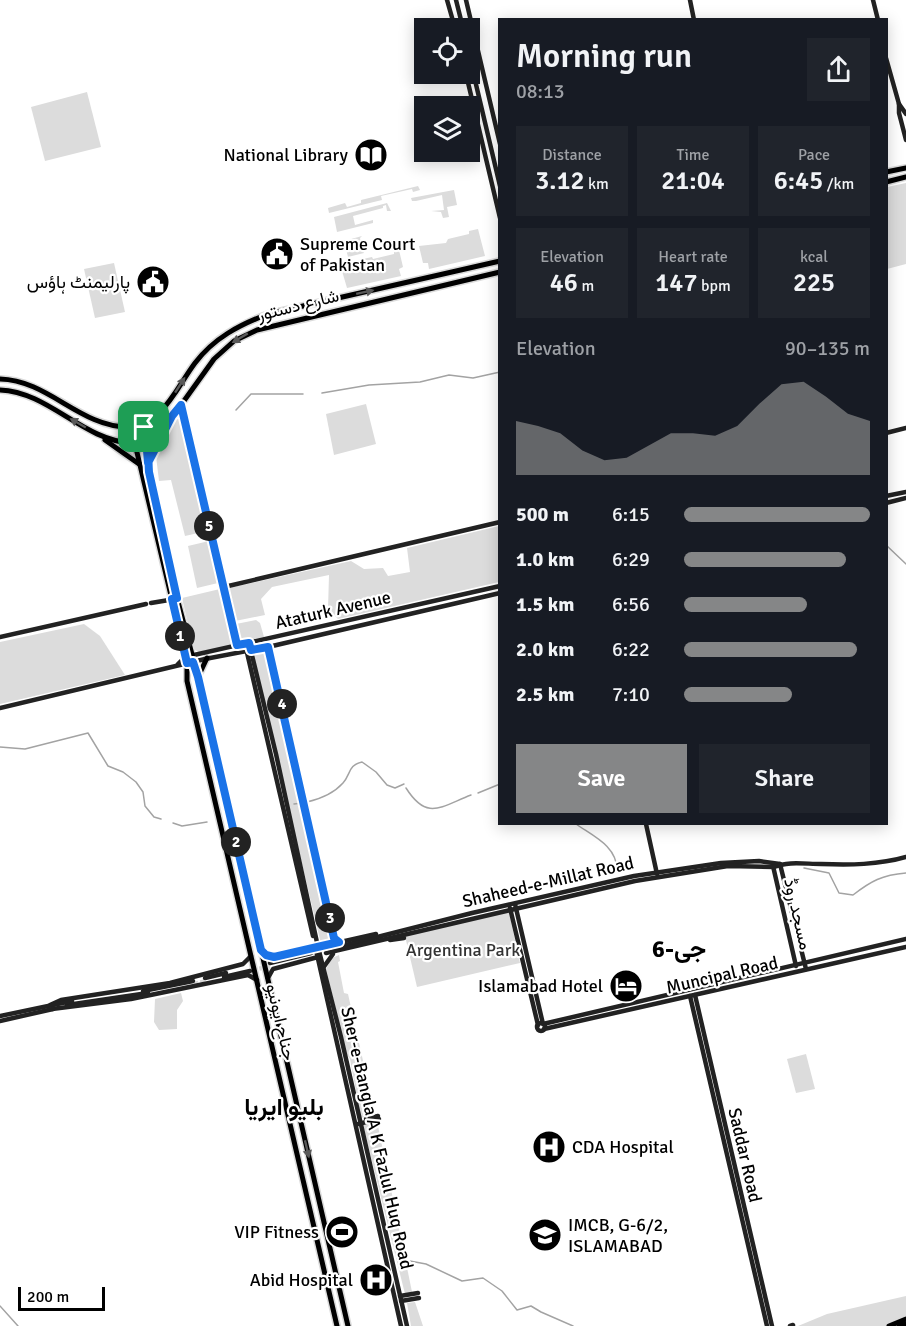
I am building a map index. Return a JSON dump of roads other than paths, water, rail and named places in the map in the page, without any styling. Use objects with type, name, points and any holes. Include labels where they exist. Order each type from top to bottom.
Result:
[{"type":"main road","points":[[888,172],[906,168]]},
{"type":"main road","points":[[888,182],[906,177]]},
{"type":"main road","name":"شارع دستور","points":[[138,424],[155,417],[165,408],[196,362],[217,339],[252,320],[498,261]]},
{"type":"main road","name":"شارع دستور","points":[[146,438],[157,433],[172,416],[214,358],[234,341],[257,330],[498,272]]},
{"type":"main road","points":[[423,279],[426,289]]},
{"type":"main road","points":[[313,304],[316,316]]},
{"type":"main road","points":[[0,379],[18,381],[41,390],[97,422],[128,427],[138,424],[145,429],[146,438],[141,443],[134,444],[97,434]]},
{"type":"main road","points":[[0,390],[15,391],[38,400],[97,434],[140,465]]},
{"type":"main road","points":[[148,463],[172,416]]},
{"type":"main road","points":[[128,427],[126,436],[134,444]]},
{"type":"main road","name":"جناح ایونیو","points":[[146,438],[148,463],[175,599]]},
{"type":"main road","name":"جناح ایونیو","points":[[134,444],[189,659],[198,677],[348,1326]]},
{"type":"main road","points":[[198,677],[207,658]]},
{"type":"main road","name":"جناح ایونیو","points":[[189,659],[187,681],[337,1326]]},
{"type":"main road","points":[[889,1326],[906,1319]]},
{"type":"main road","points":[[899,1326],[906,1324]]},
{"type":"street","points":[[447,0],[452,18]]},
{"type":"street","points":[[456,0],[460,18]]},
{"type":"street","points":[[466,0],[498,136]]},
{"type":"street","points":[[690,0],[694,18]]},
{"type":"street","points":[[873,0],[878,18]]},
{"type":"street","points":[[888,65],[906,140]]},
{"type":"street","points":[[468,84],[498,210]]},
{"type":"street","points":[[474,84],[498,178]]},
{"type":"street","points":[[899,104],[906,114]]},
{"type":"street","points":[[181,405],[237,645]]},
{"type":"street","points":[[888,432],[906,428]]},
{"type":"street","points":[[888,496],[906,492]]},
{"type":"street","points":[[888,502],[906,498]]},
{"type":"street","points":[[224,587],[498,522]]},
{"type":"street","name":"Ataturk Avenue","points":[[189,659],[268,647],[498,587]]},
{"type":"street","name":"Ataturk Avenue","points":[[0,708],[176,666],[189,659],[237,645],[498,593]]},
{"type":"street","points":[[0,637],[175,599]]},
{"type":"street","points":[[267,639],[336,941]]},
{"type":"street","points":[[247,643],[276,754],[317,948],[315,956]]},
{"type":"street","points":[[646,825],[657,874]]},
{"type":"street","name":"Shaheed-e-Millat Road","points":[[326,951],[597,886],[725,862],[773,865],[864,863],[906,857]]},
{"type":"street","name":"مسجد روڈ","points":[[780,864],[806,969]]},
{"type":"street","name":"مسجد روڈ","points":[[773,865],[797,971]]},
{"type":"street","points":[[513,907],[542,1024],[692,993]]},
{"type":"street","points":[[261,950],[266,955],[274,957],[317,948],[336,941],[402,928]]},
{"type":"street","points":[[270,964],[333,954],[404,938]]},
{"type":"street","name":"Muncipal Road","points":[[692,993],[796,964],[906,939]]},
{"type":"street","name":"Muncipal Road","points":[[542,1024],[906,947]]},
{"type":"street","points":[[323,968],[333,954]]},
{"type":"street","points":[[843,954],[844,960]]},
{"type":"street","points":[[51,1007],[61,1000],[170,982],[243,964],[251,956]]},
{"type":"street","points":[[268,978],[273,969],[315,956]]},
{"type":"street","name":"Sher-e-Bangla A K Fazlul Huq Road","points":[[315,956],[323,968],[401,1326]]},
{"type":"street","name":"Sher-e-Bangla A K Fazlul Huq Road","points":[[315,956],[407,1326]]},
{"type":"street","points":[[206,980],[250,970]]},
{"type":"street","points":[[51,1007],[131,999],[248,975],[257,980]]},
{"type":"street","points":[[0,1016],[154,992],[194,982]]},
{"type":"street","name":"Saddar Road","points":[[692,993],[767,1326]]},
{"type":"street","name":"Saddar Road","points":[[692,993],[772,1326]]},
{"type":"street","points":[[0,1021],[33,1011]]},
{"type":"street","points":[[358,1123],[378,1117]]},
{"type":"street","points":[[401,1299],[419,1295]]},
{"type":"waterway","points":[[322,393],[369,385],[420,382],[449,375],[473,378],[498,372]]},
{"type":"waterway","points":[[236,410],[251,394],[303,394]]},
{"type":"waterway","points":[[888,547],[906,564]]},
{"type":"waterway","points":[[0,747],[25,749],[88,733],[108,766],[123,772],[136,782],[143,792],[145,806],[154,817],[161,819]]},
{"type":"waterway","points":[[307,802],[335,790],[346,780],[354,765],[362,762],[376,772],[387,785],[395,788],[404,784]]},
{"type":"waterway","points":[[478,793],[498,785]]},
{"type":"waterway","points":[[406,788],[421,805],[428,808],[442,807],[471,795]]},
{"type":"waterway","points":[[294,804],[302,803]]},
{"type":"waterway","points":[[173,823],[182,826],[207,822]]},
{"type":"waterway","points":[[577,825],[609,848],[617,870]]},
{"type":"waterway","points":[[804,868],[829,873],[839,893],[853,895],[877,879],[906,873]]},
{"type":"waterway","points":[[399,1259],[426,1264],[462,1281],[483,1278],[502,1291],[517,1310],[531,1306],[573,1326]]},
{"type":"waterway","points":[[0,1306],[18,1326]]},
{"type":"tunnel","points":[[311,953],[325,950]]},
{"type":"tunnel","points":[[253,970],[271,966]]},
{"type":"tunnel","points":[[194,984],[206,981]]},
{"type":"place","name":"National Library","points":[[371,155]]},
{"type":"place","name":"Supreme Court of Pakistan","points":[[277,254]]},
{"type":"place","name":"پارلیمنٹ ہاؤس","points":[[153,282]]},
{"type":"place","name":"Islamabad Hotel","points":[[626,986]]},
{"type":"place","name":"CDA Hospital","points":[[549,1147]]},
{"type":"place","name":"VIP Fitness","points":[[342,1232]]},
{"type":"place","name":"IMCB, G-6/2, ISLAMABAD","points":[[545,1235]]},
{"type":"place","name":"Abid Hospital","points":[[376,1280]]},
{"type":"district","name":"جی-6","points":[[679,949]]},
{"type":"district","name":"بلیو ایریا","points":[[284,1107]]},
{"type":"park label","name":"Argentina Park","points":[[463,950]]}]
